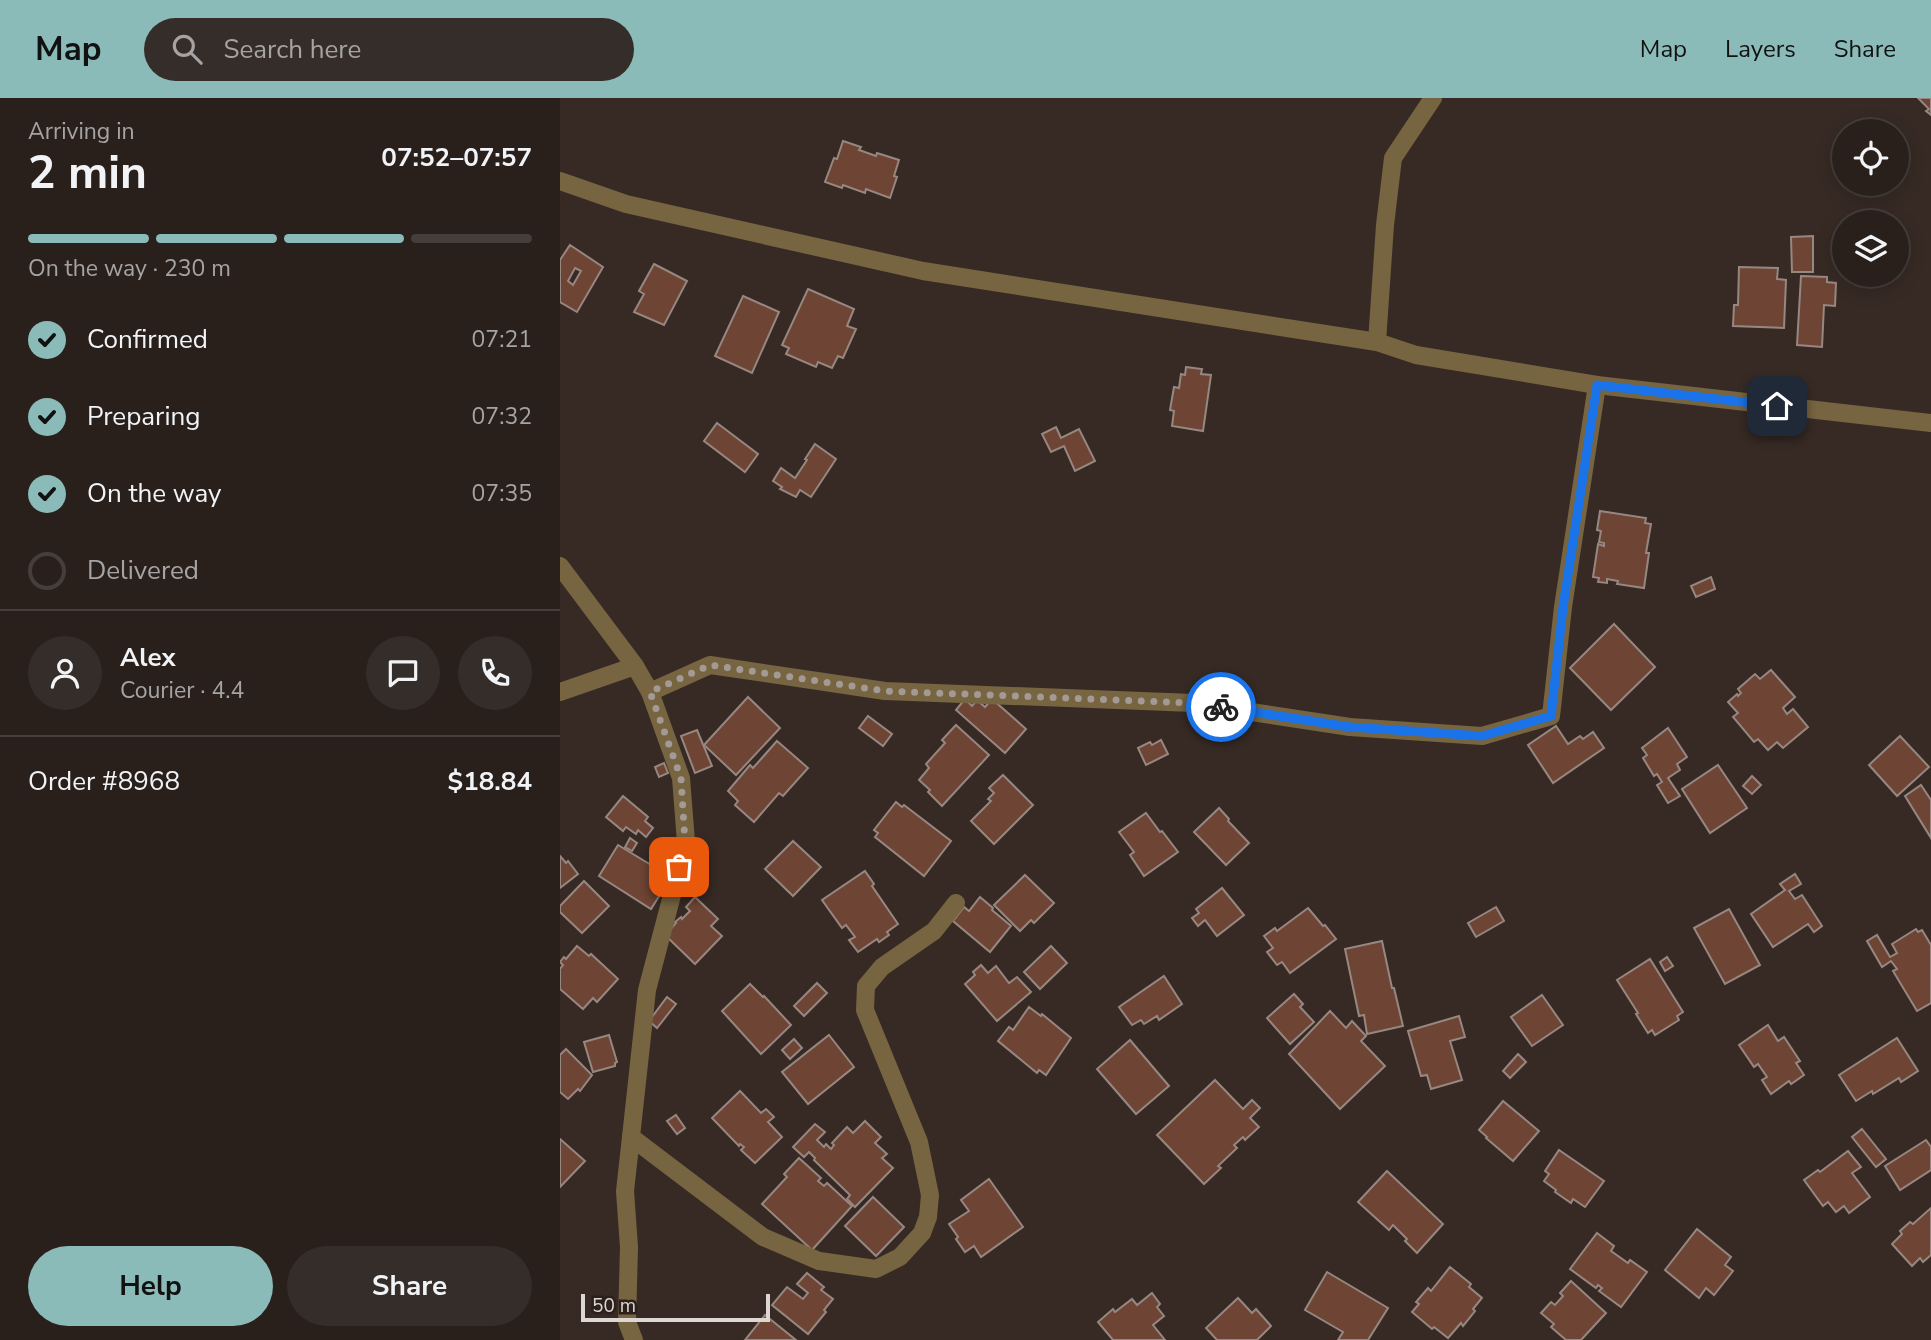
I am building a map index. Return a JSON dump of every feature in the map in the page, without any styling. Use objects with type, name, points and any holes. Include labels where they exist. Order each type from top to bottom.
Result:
[{"type":"street","points":[[1377,342],[1385,225],[1393,158],[1433,98]]},
{"type":"street","points":[[560,181],[626,204],[923,271],[1377,342],[1416,355],[1597,385],[1931,423]]},
{"type":"street","points":[[650,692],[710,665],[885,691],[1193,703],[1350,727],[1482,736],[1551,716],[1563,607],[1597,385]]},
{"type":"street","points":[[560,566],[635,666],[650,692],[681,778],[685,842],[647,990],[625,1191],[629,1247],[627,1322],[634,1340]]},
{"type":"street","points":[[560,692],[635,666]]},
{"type":"street","points":[[631,1137],[763,1237],[819,1261],[876,1269],[900,1257],[922,1233],[928,1217],[930,1195],[919,1142],[865,1010],[866,986],[882,967],[934,931],[956,903]]},
{"type":"building","points":[[1918,98],[1931,98],[1931,115],[1926,111],[1929,109]]},
{"type":"building","points":[[843,141],[876,156],[877,153],[899,160],[890,198],[866,189],[865,193],[825,182]]},
{"type":"building","points":[[1813,236],[1813,272],[1792,272],[1791,237]]},
{"type":"building","points":[[570,245],[603,267],[577,312],[560,302],[560,260]],"holes":[[[575,268],[581,271],[573,285],[568,281]]]},
{"type":"building","points":[[654,264],[687,281],[664,325],[634,312],[644,294],[639,291]]},
{"type":"building","points":[[1739,267],[1778,268],[1777,279],[1786,280],[1784,328],[1733,326],[1734,305],[1738,305]]},
{"type":"building","points":[[1801,276],[1827,277],[1827,282],[1836,287],[1835,306],[1824,305],[1822,347],[1797,345]]},
{"type":"building","points":[[808,289],[854,309],[847,326],[856,329],[843,358],[838,356],[832,368],[818,362],[816,367],[786,354],[789,348],[782,345]]},
{"type":"building","points":[[743,296],[779,312],[752,373],[715,356]]},
{"type":"building","points":[[1186,367],[1202,369],[1201,374],[1211,375],[1203,431],[1172,426],[1174,411],[1170,410],[1174,387],[1179,388],[1181,374],[1185,375]]},
{"type":"building","points":[[717,423],[758,454],[745,472],[704,441]]},
{"type":"building","points":[[1056,427],[1061,438],[1079,429],[1095,461],[1075,471],[1064,446],[1051,452],[1042,434]]},
{"type":"building","points":[[815,444],[836,459],[811,497],[800,490],[796,497],[780,489],[782,487],[773,481],[781,468],[795,478]]},
{"type":"building","points":[[1600,511],[1646,518],[1645,523],[1651,524],[1644,588],[1617,584],[1618,581],[1607,579],[1607,583],[1598,582],[1599,578],[1593,577],[1598,544],[1604,546],[1604,543],[1599,542],[1601,531],[1597,530]]},
{"type":"building","points":[[1711,577],[1715,589],[1696,597],[1691,586]]},
{"type":"building","points":[[1614,624],[1655,667],[1611,710],[1570,668]]},
{"type":"building","points":[[1771,670],[1795,697],[1783,708],[1787,714],[1793,709],[1808,727],[1783,748],[1777,742],[1768,750],[1758,739],[1754,742],[1733,717],[1738,713],[1728,702],[1741,693],[1738,689],[1755,674],[1760,679]]},
{"type":"building","points":[[748,697],[780,728],[736,775],[704,745]]},
{"type":"building","points":[[965,699],[972,706],[977,700],[985,707],[992,699],[1026,729],[1005,753],[956,710]]},
{"type":"building","points":[[868,716],[892,734],[883,746],[859,728]]},
{"type":"building","points":[[956,725],[989,755],[942,806],[919,780],[929,768],[926,764],[945,743],[942,740]]},
{"type":"building","points":[[1556,726],[1568,744],[1593,732],[1604,748],[1553,783],[1528,745]]},
{"type":"building","points":[[1668,728],[1687,757],[1677,764],[1680,770],[1668,778],[1680,796],[1668,803],[1657,785],[1662,782],[1657,774],[1654,776],[1643,758],[1647,755],[1642,748]]},
{"type":"building","points":[[697,730],[712,766],[695,773],[681,736]]},
{"type":"building","points":[[1900,736],[1929,767],[1897,796],[1869,765]]},
{"type":"building","points":[[1161,740],[1168,754],[1146,765],[1138,748]]},
{"type":"building","points":[[777,741],[808,768],[783,796],[779,793],[754,822],[735,805],[738,801],[728,791],[750,765],[753,768]]},
{"type":"building","points":[[664,763],[668,773],[659,777],[655,767]]},
{"type":"building","points":[[1718,765],[1747,808],[1710,833],[1682,789]]},
{"type":"building","points":[[1003,775],[1033,805],[994,844],[971,821],[991,801],[988,799],[994,793],[989,788]]},
{"type":"building","points":[[1752,776],[1761,785],[1752,794],[1743,786]]},
{"type":"building","points":[[1921,785],[1931,800],[1931,838],[1905,796]]},
{"type":"building","points":[[623,796],[648,817],[645,821],[653,828],[646,837],[638,830],[636,834],[626,827],[623,831],[606,817]]},
{"type":"building","points":[[896,802],[902,807],[904,805],[951,841],[924,876],[875,837],[878,833],[874,830]]},
{"type":"building","points":[[1219,808],[1249,843],[1226,865],[1194,832]]},
{"type":"building","points":[[1146,813],[1178,852],[1144,876],[1130,855],[1134,852],[1119,832]]},
{"type":"building","points":[[630,838],[637,843],[632,851],[625,847]]},
{"type":"building","points":[[793,841],[821,867],[793,896],[765,869]]},
{"type":"building","points":[[618,845],[671,877],[651,909],[599,876]]},
{"type":"building","points":[[560,856],[566,863],[568,861],[578,874],[560,888]]},
{"type":"building","points":[[865,871],[898,924],[879,942],[877,939],[858,952],[849,940],[855,937],[846,925],[842,928],[822,900]]},
{"type":"building","points":[[1795,874],[1801,884],[1789,891],[1795,899],[1802,895],[1822,926],[1814,932],[1808,924],[1773,947],[1751,914],[1785,890],[1780,884]]},
{"type":"building","points":[[1025,875],[1054,903],[1034,923],[1031,920],[1020,931],[994,905]]},
{"type":"building","points":[[584,881],[609,906],[582,933],[560,912],[560,906]]},
{"type":"building","points":[[1222,888],[1244,915],[1217,936],[1205,920],[1198,926],[1192,918],[1199,913],[1196,909]]},
{"type":"building","points":[[695,897],[718,919],[711,926],[722,936],[695,964],[665,935],[675,922],[690,911],[686,907]]},
{"type":"building","points":[[980,897],[1011,926],[990,952],[953,921],[964,907],[969,911]]},
{"type":"building","points":[[1496,907],[1504,921],[1476,937],[1468,923]]},
{"type":"building","points":[[1308,908],[1336,939],[1290,973],[1282,962],[1277,965],[1267,952],[1273,948],[1264,936],[1275,928],[1277,931]]},
{"type":"building","points":[[1729,909],[1760,965],[1725,984],[1694,928]]},
{"type":"building","points":[[1916,929],[1918,932],[1922,930],[1931,945],[1931,1003],[1917,1011],[1893,971],[1897,969],[1891,961],[1882,967],[1867,941],[1877,935],[1890,957],[1897,953],[1892,944]]},
{"type":"building","points":[[1382,941],[1403,1026],[1367,1034],[1364,1015],[1359,1016],[1345,949]]},
{"type":"building","points":[[577,946],[589,956],[591,954],[618,979],[597,1002],[593,998],[583,1009],[560,989],[560,969],[563,965],[560,962]]},
{"type":"building","points":[[1051,946],[1067,963],[1040,989],[1024,972]]},
{"type":"building","points":[[1667,957],[1673,966],[1665,971],[1660,962]]},
{"type":"building","points":[[1650,959],[1683,1012],[1677,1016],[1679,1020],[1655,1035],[1652,1030],[1648,1033],[1617,980]]},
{"type":"building","points":[[981,965],[988,973],[996,966],[1009,983],[1017,977],[1031,992],[997,1021],[965,984]]},
{"type":"building","points":[[1164,976],[1182,1004],[1159,1020],[1157,1016],[1144,1024],[1141,1020],[1132,1025],[1119,1007]]},
{"type":"building","points":[[817,983],[827,993],[804,1016],[794,1006]]},
{"type":"building","points":[[750,984],[791,1025],[761,1054],[722,1011]]},
{"type":"building","points":[[1294,994],[1303,1004],[1300,1007],[1314,1022],[1290,1044],[1267,1018]]},
{"type":"building","points":[[1542,995],[1563,1025],[1532,1046],[1511,1017]]},
{"type":"building","points":[[667,997],[676,1004],[657,1028],[649,1021]]},
{"type":"building","points":[[1029,1007],[1071,1038],[1046,1075],[1039,1070],[1037,1073],[998,1041],[1009,1027],[1013,1030]]},
{"type":"building","points":[[1330,1011],[1346,1028],[1352,1021],[1366,1036],[1361,1041],[1385,1066],[1340,1109],[1289,1054]]},
{"type":"building","points":[[1459,1016],[1465,1037],[1450,1041],[1462,1080],[1431,1089],[1427,1075],[1421,1076],[1408,1031]]},
{"type":"building","points":[[1768,1025],[1778,1041],[1784,1037],[1800,1061],[1796,1063],[1804,1075],[1791,1084],[1789,1081],[1771,1094],[1762,1080],[1767,1077],[1758,1064],[1754,1067],[1739,1045]]},
{"type":"building","points":[[609,1035],[617,1062],[615,1066],[593,1072],[584,1042]]},
{"type":"building","points":[[829,1035],[854,1067],[808,1104],[782,1072]]},
{"type":"building","points":[[1897,1038],[1918,1071],[1901,1082],[1899,1078],[1856,1101],[1839,1075]]},
{"type":"building","points":[[794,1039],[802,1048],[790,1059],[782,1050]]},
{"type":"building","points":[[1130,1040],[1169,1086],[1136,1114],[1097,1069]]},
{"type":"building","points":[[566,1049],[592,1075],[580,1091],[578,1089],[568,1099],[560,1092],[560,1055]]},
{"type":"building","points":[[1518,1054],[1526,1062],[1510,1078],[1503,1071]]},
{"type":"building","points":[[1215,1080],[1243,1109],[1252,1100],[1260,1108],[1250,1118],[1259,1127],[1245,1140],[1243,1137],[1234,1145],[1237,1148],[1204,1184],[1157,1135]]},
{"type":"building","points":[[740,1091],[761,1113],[766,1109],[774,1117],[768,1122],[782,1137],[755,1163],[741,1150],[744,1147],[740,1144],[739,1146],[712,1118]]},
{"type":"building","points":[[1503,1101],[1539,1131],[1513,1161],[1479,1130]]},
{"type":"building","points":[[676,1115],[685,1128],[677,1134],[667,1121]]},
{"type":"building","points":[[865,1121],[881,1137],[875,1143],[887,1154],[882,1158],[893,1168],[855,1207],[847,1199],[850,1195],[809,1152],[804,1157],[793,1147],[815,1124],[825,1132],[817,1140],[824,1147],[826,1144],[831,1149],[834,1145],[832,1143],[847,1127],[853,1133]]},
{"type":"building","points":[[1862,1129],[1886,1159],[1876,1167],[1852,1137]]},
{"type":"building","points":[[560,1139],[585,1161],[560,1187]]},
{"type":"building","points":[[1926,1140],[1931,1147],[1931,1170],[1900,1190],[1885,1166]]},
{"type":"building","points":[[1559,1150],[1604,1181],[1585,1207],[1573,1199],[1571,1203],[1544,1181],[1549,1174],[1545,1171]]},
{"type":"building","points":[[1848,1151],[1861,1167],[1852,1173],[1870,1197],[1849,1213],[1844,1206],[1836,1212],[1828,1202],[1823,1206],[1804,1180],[1818,1170],[1820,1172]]},
{"type":"building","points":[[799,1158],[821,1178],[818,1181],[824,1186],[827,1183],[852,1206],[812,1250],[762,1204],[787,1177],[784,1174]]},
{"type":"building","points":[[1387,1171],[1443,1224],[1417,1253],[1393,1225],[1389,1230],[1358,1202]]},
{"type":"building","points":[[989,1179],[1023,1227],[981,1257],[974,1246],[965,1252],[949,1224],[969,1211],[961,1200]]},
{"type":"building","points":[[873,1197],[904,1227],[876,1256],[845,1226]]},
{"type":"building","points":[[1931,1208],[1931,1255],[1923,1262],[1920,1258],[1912,1266],[1892,1244],[1902,1234],[1900,1231],[1910,1222],[1913,1224]]},
{"type":"building","points":[[1697,1229],[1731,1257],[1725,1265],[1733,1271],[1714,1295],[1706,1288],[1699,1298],[1665,1270]]},
{"type":"building","points":[[1597,1233],[1614,1246],[1611,1251],[1647,1272],[1621,1307],[1599,1291],[1602,1288],[1598,1285],[1596,1288],[1570,1269]]},
{"type":"building","points":[[1450,1267],[1471,1284],[1469,1287],[1482,1298],[1463,1326],[1461,1323],[1448,1338],[1412,1312],[1419,1304],[1416,1302],[1428,1288],[1431,1291]]},
{"type":"building","points":[[1327,1272],[1388,1308],[1368,1340],[1338,1340],[1343,1332],[1305,1310]]},
{"type":"building","points":[[807,1273],[824,1287],[821,1290],[833,1299],[808,1334],[772,1305],[787,1287],[803,1299],[808,1293],[797,1284]]},
{"type":"building","points":[[1571,1281],[1606,1313],[1581,1340],[1566,1340],[1551,1327],[1554,1324],[1541,1313],[1551,1302],[1555,1305],[1563,1296],[1560,1293]]},
{"type":"building","points":[[1152,1293],[1164,1316],[1153,1325],[1165,1340],[1113,1340],[1098,1322],[1113,1309],[1115,1312],[1132,1299],[1137,1305]]},
{"type":"building","points":[[1238,1298],[1252,1313],[1256,1309],[1271,1326],[1257,1340],[1217,1340],[1206,1328]]},
{"type":"building","points":[[765,1315],[796,1340],[745,1340]]},
{"type":"way so far","points":[[679,867],[685,842],[681,778],[650,692],[710,665],[885,691],[1193,703],[1221,707]]},
{"type":"route","points":[[1221,707],[1350,727],[1482,736],[1551,716],[1563,607],[1597,385],[1777,406]]}]
